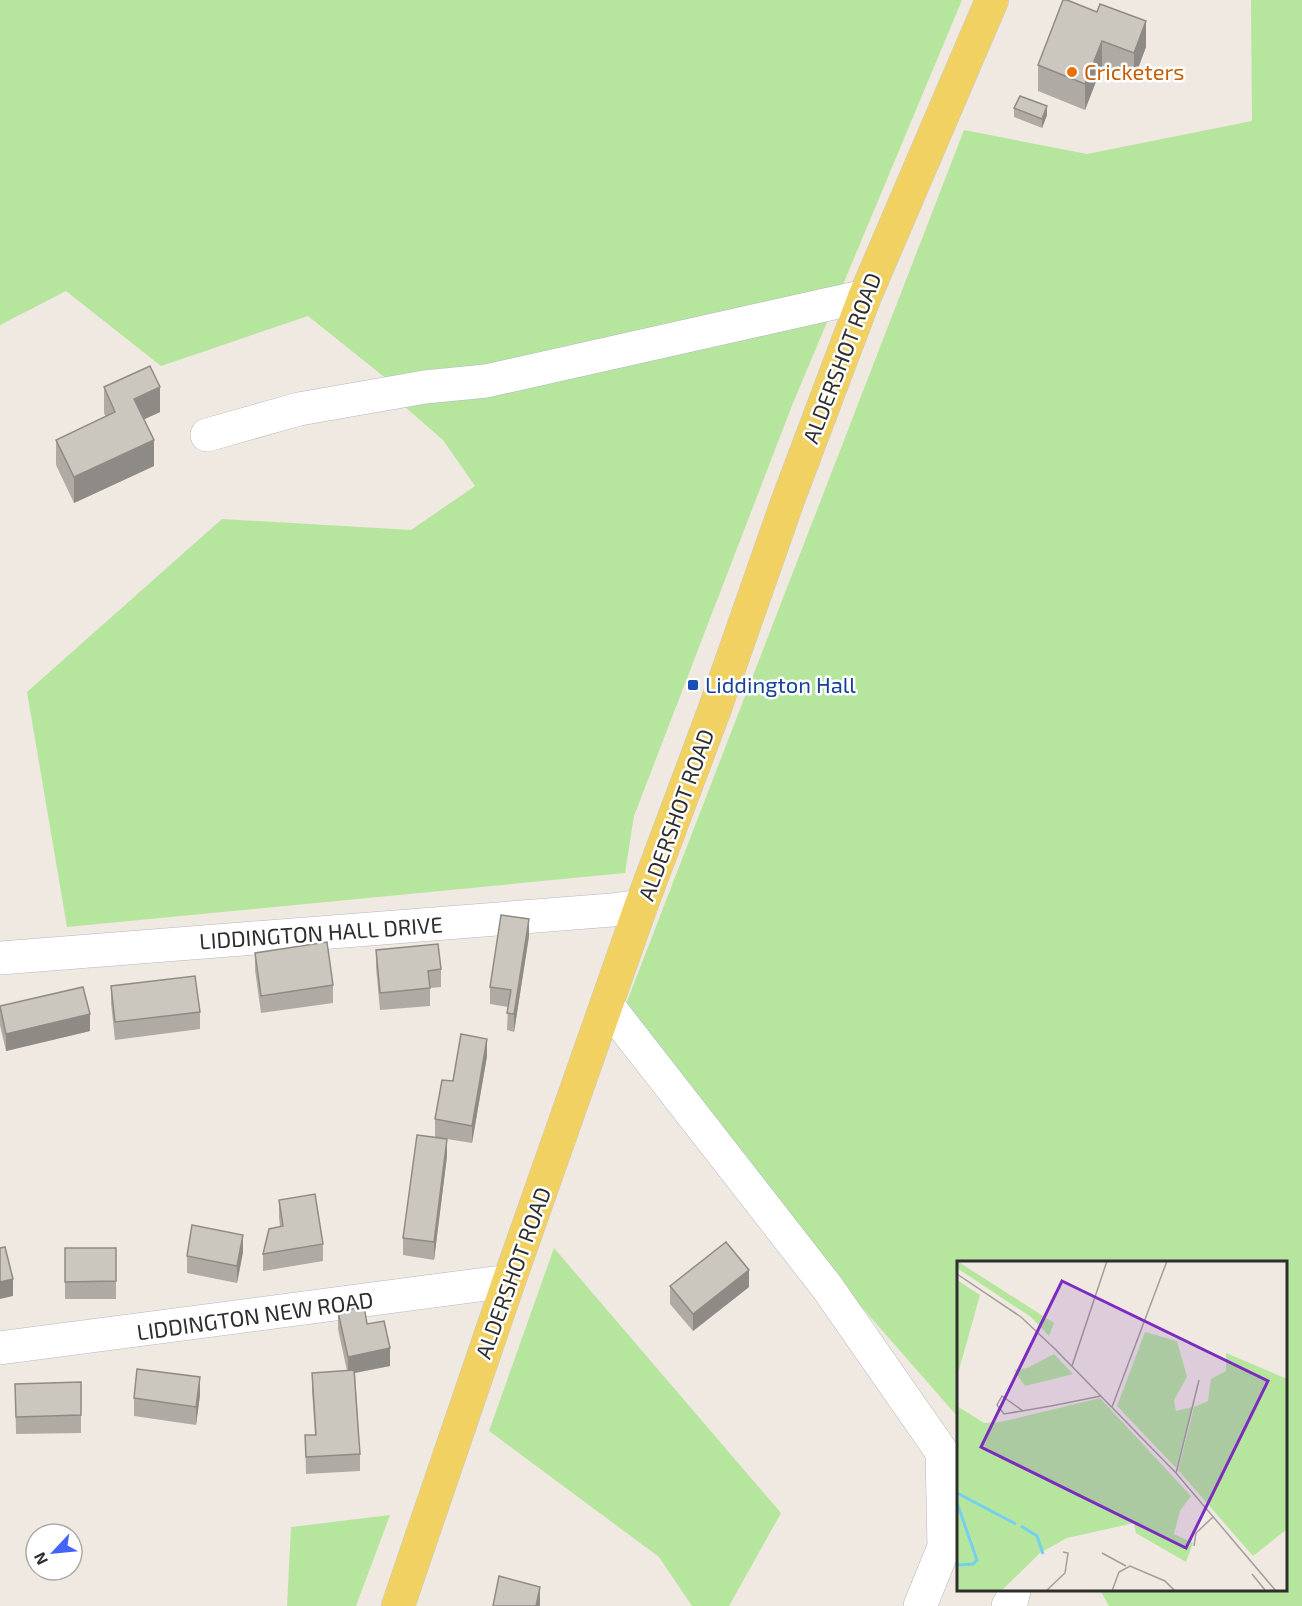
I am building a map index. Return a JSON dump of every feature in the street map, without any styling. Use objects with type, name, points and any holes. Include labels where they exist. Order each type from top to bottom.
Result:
[{"type":"main road","name":"ALDERSHOT ROAD","points":[[398,1606],[509,1281],[788,500],[865,296],[992,0]]},
{"type":"street","points":[[207,435],[299,409],[425,387],[486,381],[865,296]]},
{"type":"street","name":"LIDDINGTON HALL DRIVE","points":[[0,958],[642,906]]},
{"type":"street","points":[[608,1006],[827,1287],[950,1463],[944,1547],[920,1606]]},
{"type":"street","name":"LIDDINGTON NEW ROAD","points":[[0,1348],[509,1281]]},
{"type":"street","points":[[1008,1606],[1014,1591]]},
{"type":"green space","points":[[0,0],[962,0],[839,294],[393,384],[308,316],[161,366],[66,291],[0,325]]},
{"type":"green space","points":[[1251,0],[1302,0],[1302,1606],[1109,1606],[1101,1591],[1287,1591],[1287,1261],[957,1261],[957,1416],[782,1216],[626,1004],[964,130],[1087,154],[1252,121]]},
{"type":"green space","points":[[833,308],[793,403],[634,816],[625,873],[67,927],[27,692],[222,519],[411,530],[475,486],[443,440],[397,400]]},
{"type":"green space","points":[[554,1248],[781,1513],[729,1606],[692,1606],[659,1557],[489,1431]]},
{"type":"green space","points":[[390,1515],[356,1606],[287,1606],[291,1527]]},
{"type":"building","points":[[1063,0],[1097,12],[1100,4],[1146,21],[1134,53],[1102,41],[1085,84],[1038,65]]},
{"type":"building","points":[[1020,96],[1047,106],[1042,119],[1014,108]]},
{"type":"building","points":[[150,366],[160,387],[134,399],[154,440],[74,477],[56,440],[115,412],[104,387]]},
{"type":"building","points":[[501,915],[529,919],[514,1014],[507,1013],[511,990],[490,987]]},
{"type":"building","points":[[327,942],[333,985],[261,996],[255,953]]},
{"type":"building","points":[[438,944],[441,969],[428,971],[430,988],[380,993],[376,950]]},
{"type":"building","points":[[195,976],[200,1012],[115,1022],[111,986]]},
{"type":"building","points":[[83,987],[90,1014],[6,1034],[0,1006]]},
{"type":"building","points":[[461,1034],[487,1039],[472,1126],[435,1119],[442,1080],[453,1081]]},
{"type":"building","points":[[417,1135],[447,1139],[434,1242],[403,1238]]},
{"type":"building","points":[[315,1194],[323,1244],[263,1254],[269,1229],[283,1226],[279,1200]]},
{"type":"building","points":[[192,1225],[243,1235],[237,1266],[187,1256]]},
{"type":"building","points":[[726,1242],[749,1270],[693,1314],[670,1286]]},
{"type":"building","points":[[5,1247],[13,1279],[0,1282],[0,1248]]},
{"type":"building","points":[[65,1248],[116,1248],[116,1281],[65,1282]]},
{"type":"building","points":[[364,1306],[367,1324],[384,1321],[390,1348],[348,1357],[338,1312]]},
{"type":"building","points":[[137,1369],[200,1377],[196,1407],[134,1398]]},
{"type":"building","points":[[354,1370],[360,1454],[306,1457],[305,1435],[316,1435],[312,1373]]},
{"type":"building","points":[[81,1382],[81,1415],[16,1417],[15,1384]]},
{"type":"building","points":[[499,1576],[540,1587],[536,1606],[493,1606]]},
{"type":"place","name":"Cricketers","points":[[1072,72]]},
{"type":"place","name":"Liddington Hall","points":[[693,685]]}]
